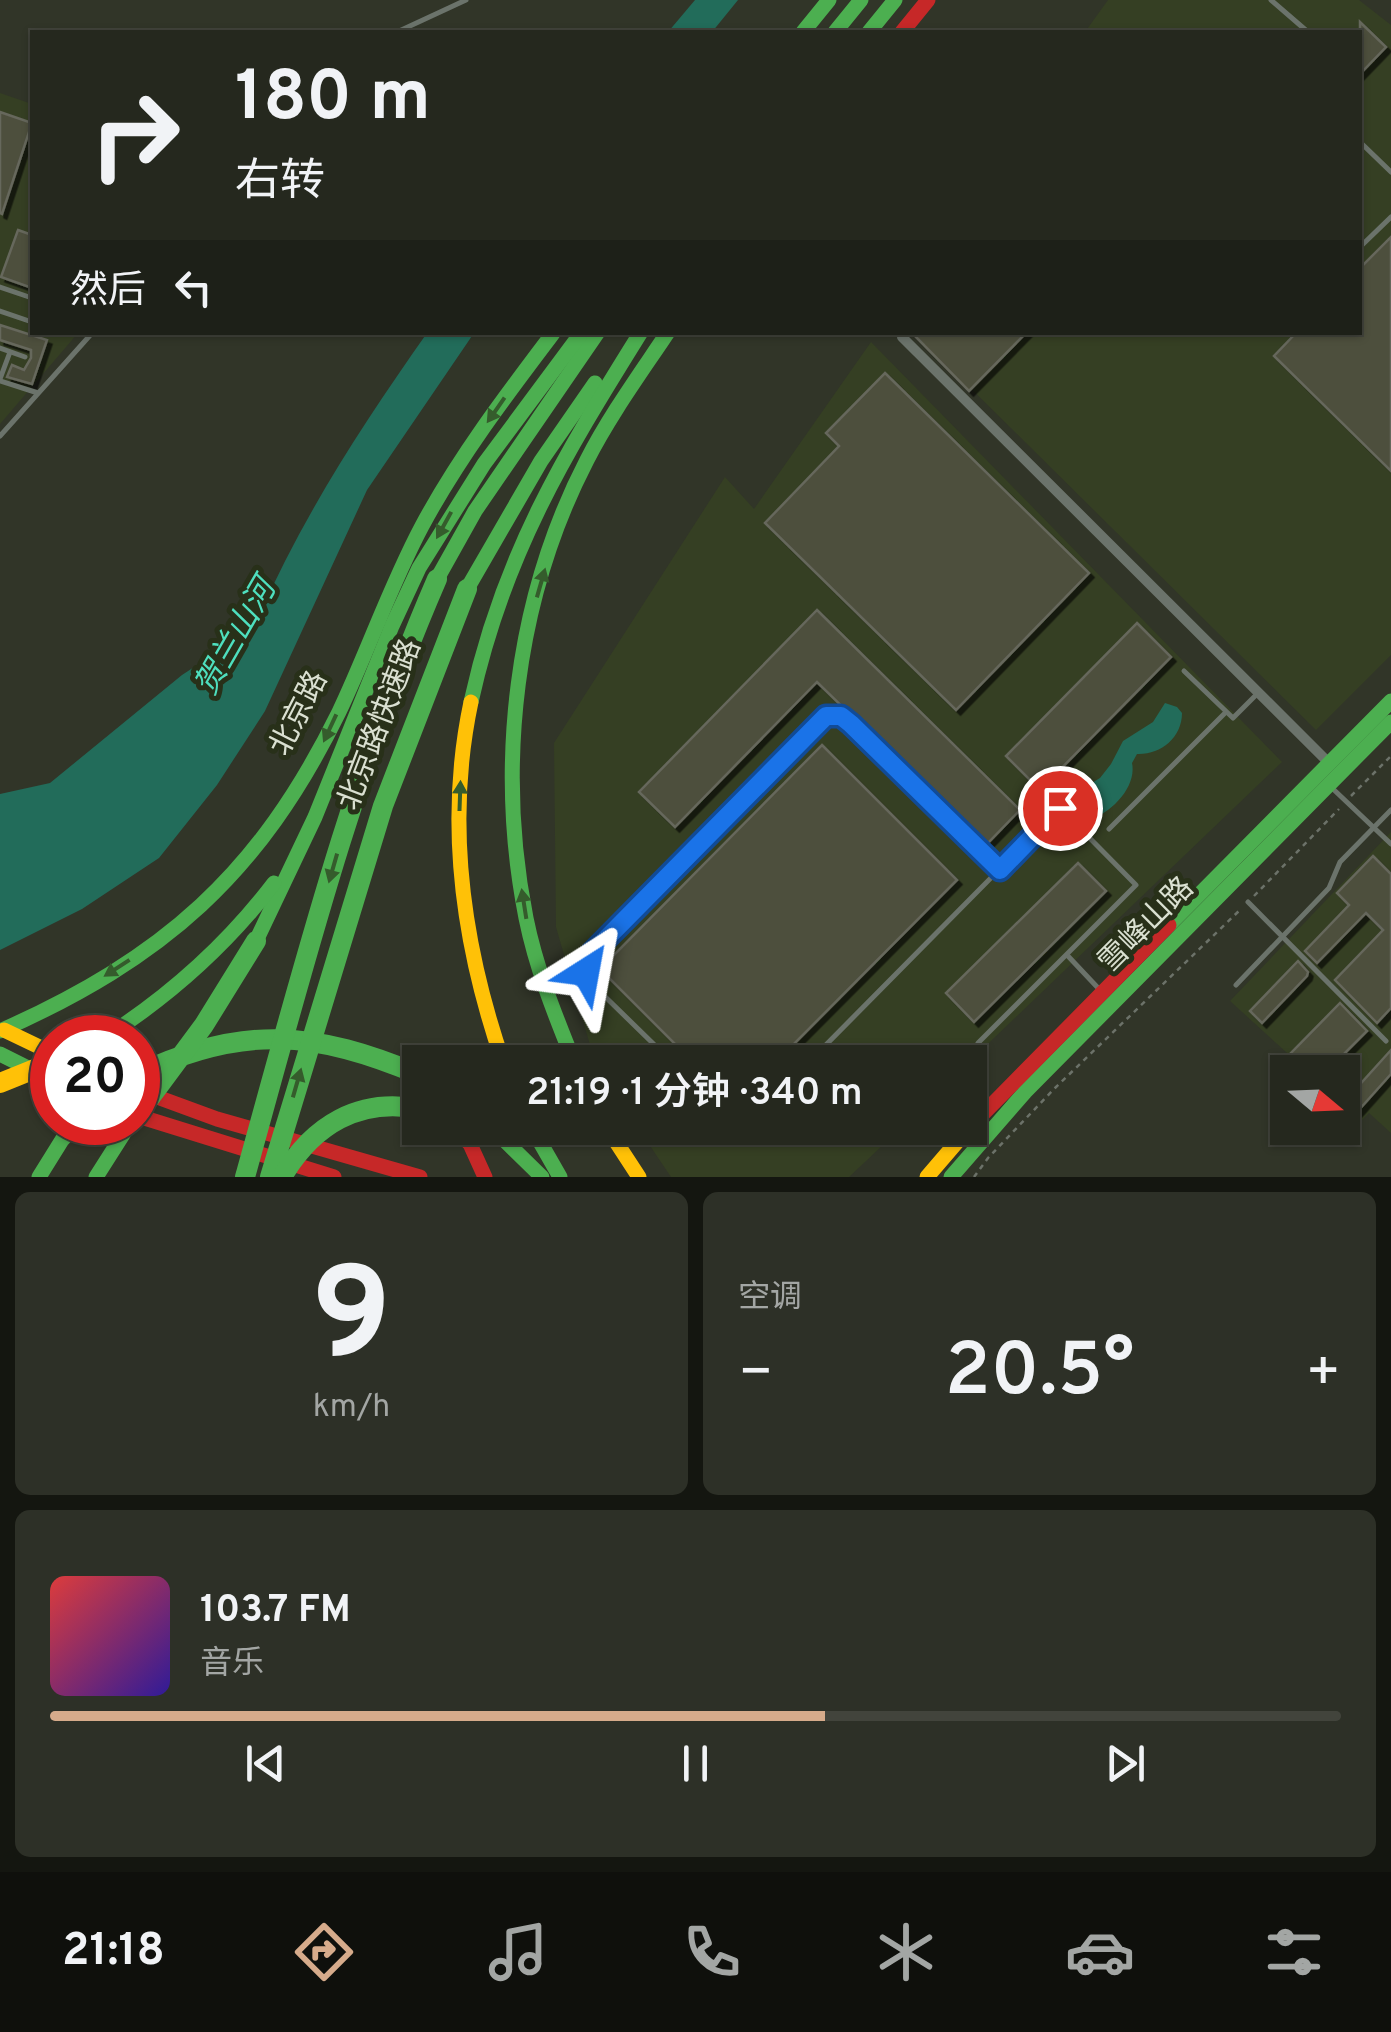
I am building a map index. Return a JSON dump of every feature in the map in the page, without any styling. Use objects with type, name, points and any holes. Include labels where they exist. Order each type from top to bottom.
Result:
[{"type":"main road","points":[[805,30],[829,0]]},
{"type":"main road","points":[[837,30],[861,0]]},
{"type":"main road","points":[[871,30],[895,0]]},
{"type":"main road","points":[[904,30],[928,0]]},
{"type":"main road","name":"北京路","points":[[2,1030],[86,988],[177,929],[221,886],[267,830],[326,738],[387,595],[441,491],[552,335]]},
{"type":"main road","points":[[160,1085],[204,1025],[256,940],[290,874],[372,673],[450,514],[502,433],[580,335]]},
{"type":"main road","name":"北京路快速路","points":[[244,1177],[368,748],[402,653],[474,511],[596,335]]},
{"type":"main road","name":"北京路快速路","points":[[270,1177],[374,826],[427,679],[467,589],[541,461],[629,335]]},
{"type":"main road","points":[[498,1045],[475,975],[464,918],[458,849],[465,738],[485,643],[501,591],[548,487],[639,335]]},
{"type":"main road","points":[[566,1045],[554,1017],[528,928],[513,838],[509,770],[516,696],[528,626],[577,482],[612,416],[666,335]]},
{"type":"main road","name":"雪峰山路","points":[[951,1177],[1391,702]]},
{"type":"main road","name":"雪峰山路","points":[[987,1110],[1326,775],[1391,722]]},
{"type":"main road","points":[[140,1015],[159,1003],[239,931],[279,877],[332,776]]},
{"type":"main road","points":[[2,1030],[30,1043]]},
{"type":"main road","points":[[160,1062],[211,1044],[262,1037],[346,1046],[402,1067]]},
{"type":"main road","points":[[0,1054],[30,1069]]},
{"type":"main road","points":[[0,1084],[30,1071]]},
{"type":"main road","points":[[160,1098],[217,1120],[420,1177]]},
{"type":"main road","points":[[282,1177],[301,1146],[346,1113],[376,1104],[402,1106]]},
{"type":"main road","points":[[160,1122],[334,1177]]},
{"type":"main road","points":[[39,1177],[59,1145]]},
{"type":"main road","points":[[96,1177],[117,1145]]},
{"type":"main road","points":[[470,1145],[485,1177]]},
{"type":"main road","points":[[509,1145],[542,1177]]},
{"type":"main road","points":[[542,1145],[560,1177]]},
{"type":"main road","points":[[618,1145],[639,1177]]},
{"type":"main road","name":"雪峰山路","points":[[926,1177],[954,1145]]},
{"type":"street","points":[[902,337],[1258,692],[1326,775]]},
{"type":"lane","points":[[401,30],[466,0]]},
{"type":"lane","points":[[1270,0],[1306,30]]},
{"type":"lane","points":[[1362,144],[1391,172]]},
{"type":"lane","points":[[1362,245],[1391,217]]},
{"type":"lane","points":[[0,288],[30,297]]},
{"type":"lane","points":[[0,311],[30,321]]},
{"type":"lane","points":[[0,436],[90,335]]},
{"type":"lane","points":[[0,348],[25,357]]},
{"type":"lane","points":[[10,352],[0,380],[38,393]]},
{"type":"lane","points":[[1184,671],[1232,718],[1258,692]]},
{"type":"lane","points":[[1109,829],[1226,712]]},
{"type":"lane","points":[[655,1045],[588,980],[586,963],[826,716],[841,716],[851,724],[1000,870]]},
{"type":"lane","points":[[1326,775],[1346,801],[1391,844]]},
{"type":"lane","points":[[826,1045],[1060,808],[1136,886],[978,1043]]},
{"type":"lane","points":[[1236,985],[1329,888],[1340,862],[1391,810]]},
{"type":"lane","points":[[1248,902],[1386,1041]]},
{"type":"lane","points":[[1066,955],[1102,992]]},
{"type":"path","points":[[974,1177],[1055,1088],[1248,902],[1391,756]]},
{"type":"shaded area","points":[[1108,0],[1359,0],[1391,25],[1391,655],[1316,730],[917,335],[1362,335],[1362,30],[1086,30]]},
{"type":"shaded area","points":[[0,93],[30,103],[30,335],[76,335],[0,424]]},
{"type":"shaded area","points":[[871,342],[1282,762],[987,1045],[590,1045],[556,927],[554,743],[725,477],[754,509]]},
{"type":"shaded area","points":[[1391,832],[1391,1133],[1369,1113],[1360,1120],[1360,1055],[1289,1055],[1230,1001]]},
{"type":"shaded area","points":[[649,1145],[883,1145],[849,1177],[671,1177]]},
{"type":"water","points":[[695,0],[738,0],[714,30],[670,30]]},
{"type":"water","points":[[426,335],[473,335],[367,490],[265,711],[217,785],[159,858],[82,909],[0,950],[0,794],[50,783],[182,675],[246,633],[259,616],[336,470]]},
{"type":"water","points":[[1165,703],[1182,713],[1174,737],[1154,752],[1137,754],[1126,790],[1106,812],[1089,820],[1082,816],[1073,798],[1100,778],[1123,741],[1153,722]]},
{"type":"building","points":[[1360,22],[1386,47],[1362,72],[1362,30]]},
{"type":"building","points":[[0,112],[30,122],[30,129],[0,213]]},
{"type":"building","points":[[18,230],[30,234],[30,287],[1,277]]},
{"type":"building","points":[[1391,237],[1391,471],[1274,356],[1294,335],[1362,335],[1362,266]]},
{"type":"building","points":[[0,325],[47,340],[32,384],[7,377],[12,365],[24,370],[31,350],[0,340]]},
{"type":"building","points":[[914,335],[1024,335],[969,391]]},
{"type":"building","points":[[885,373],[1089,573],[956,710],[765,523],[839,446],[826,433]]},
{"type":"building","points":[[817,610],[1020,810],[985,846],[817,682],[675,827],[639,792]]},
{"type":"building","points":[[1137,623],[1171,657],[1040,790],[1006,756]]},
{"type":"building","points":[[822,745],[957,880],[793,1045],[676,1045],[600,969]]},
{"type":"building","points":[[1373,856],[1391,874],[1391,1008],[1377,1023],[1335,980],[1383,930],[1366,913],[1317,963],[1305,951],[1349,905],[1337,893]]},
{"type":"building","points":[[1078,863],[1106,891],[974,1022],[946,993]]},
{"type":"building","points":[[1298,961],[1307,976],[1262,1023],[1250,1011]]},
{"type":"building","points":[[1340,1003],[1367,1031],[1343,1055],[1291,1053]]},
{"type":"building","points":[[1391,1050],[1391,1074],[1360,1109],[1360,1084]]},
{"type":"traffic: fast","points":[[805,30],[829,0]]},
{"type":"traffic: fast","points":[[837,30],[861,0]]},
{"type":"traffic: fast","points":[[871,30],[895,0]]},
{"type":"traffic: fast","points":[[0,1031],[111,973],[158,941],[240,865],[308,770],[339,712],[436,500],[484,426],[552,335]]},
{"type":"traffic: fast","points":[[256,941],[315,817],[419,568],[484,464],[580,335]]},
{"type":"traffic: fast","points":[[437,579],[475,511],[596,335]]},
{"type":"traffic: fast","points":[[471,702],[484,649],[518,554],[561,466],[639,335]]},
{"type":"traffic: fast","points":[[567,1045],[535,955],[517,860],[513,743],[518,684],[528,626],[562,513],[605,427],[666,335]]},
{"type":"traffic: fast","points":[[467,589],[541,461],[595,383]]},
{"type":"traffic: fast","points":[[245,1177],[354,800],[437,579]]},
{"type":"traffic: fast","points":[[270,1177],[383,806],[467,589]]},
{"type":"traffic: fast","points":[[1169,925],[1391,701]]},
{"type":"traffic: fast","points":[[951,1177],[1025,1092],[1391,722]]},
{"type":"traffic: fast","points":[[136,1015],[196,968],[237,928],[274,883]]},
{"type":"traffic: fast","points":[[160,1084],[204,1025],[256,941]]},
{"type":"traffic: fast","points":[[160,1065],[212,1047],[279,1039],[346,1049],[402,1068]]},
{"type":"traffic: fast","points":[[0,1054],[30,1069]]},
{"type":"traffic: fast","points":[[282,1177],[308,1143],[340,1119],[377,1107],[402,1107]]},
{"type":"traffic: fast","points":[[39,1177],[59,1145]]},
{"type":"traffic: fast","points":[[96,1177],[116,1145]]},
{"type":"traffic: fast","points":[[509,1145],[542,1177]]},
{"type":"traffic: fast","points":[[542,1145],[560,1177]]},
{"type":"traffic: slow","points":[[471,702],[459,793],[462,884],[477,974],[498,1045]]},
{"type":"traffic: slow","points":[[4,1030],[30,1042]]},
{"type":"traffic: slow","points":[[0,1083],[30,1071]]},
{"type":"traffic: slow","points":[[618,1145],[639,1177]]},
{"type":"traffic: slow","points":[[927,1177],[954,1145]]},
{"type":"traffic: jam","points":[[904,30],[928,0]]},
{"type":"traffic: jam","points":[[987,1110],[1169,925]]},
{"type":"traffic: jam","points":[[160,1098],[217,1119],[420,1177]]},
{"type":"traffic: jam","points":[[160,1123],[334,1177]]},
{"type":"traffic: jam","points":[[470,1145],[485,1177]]},
{"type":"route","points":[[586,972],[592,953],[826,716],[841,716],[851,724],[1000,870],[1060,808]]},
{"type":"water label","name":"贺兰山河","points":[[237,638]]}]
